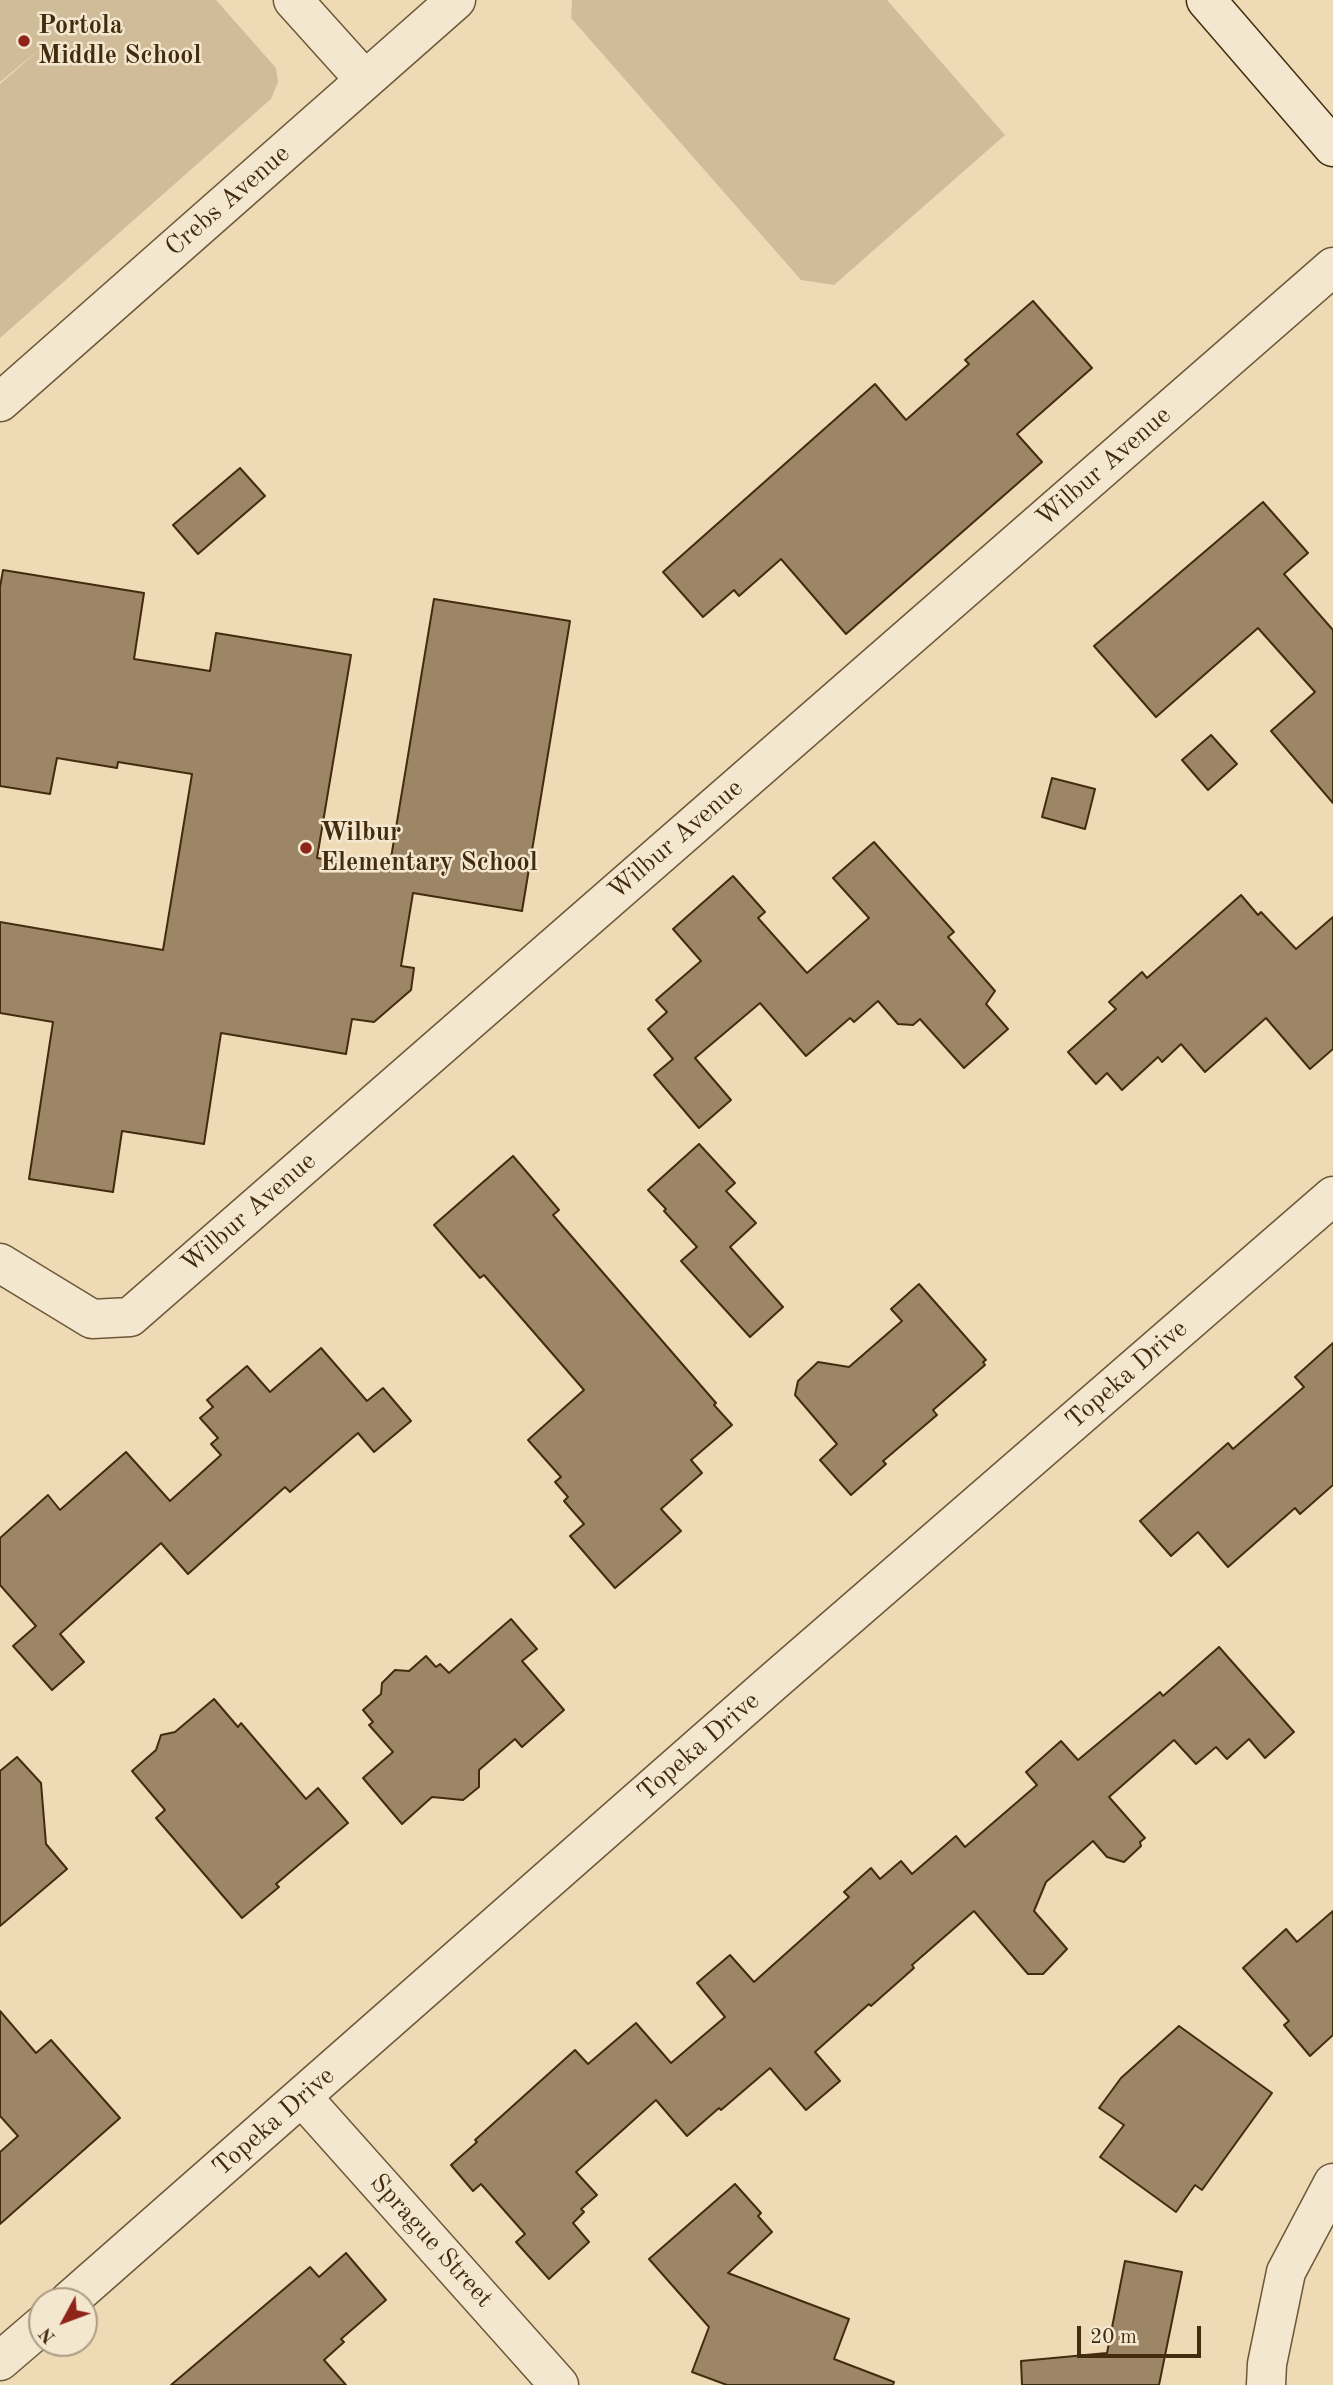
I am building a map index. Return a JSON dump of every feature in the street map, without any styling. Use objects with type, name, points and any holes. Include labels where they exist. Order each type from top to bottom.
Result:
[{"type":"street","points":[[293,0],[365,80]]},
{"type":"street","name":"Crebs Avenue","points":[[0,402],[456,0]]},
{"type":"street","points":[[1206,0],[1333,146]]},
{"type":"street","name":"Wilbur Avenue","points":[[0,1263],[92,1319],[130,1317],[1333,267]]},
{"type":"street","name":"Topeka Drive","points":[[85,2287],[773,1682],[1333,1196]]},
{"type":"street","name":"Sprague Street","points":[[302,2097],[559,2385]]},
{"type":"street","points":[[1266,2385],[1267,2364],[1286,2272],[1333,2183]]},
{"type":"street","points":[[0,2361],[28,2337]]},
{"type":"shaded area","points":[[0,0],[216,0],[276,68],[278,82],[271,99],[0,338],[0,84],[47,43],[0,82]]},
{"type":"shaded area","points":[[572,0],[887,0],[1005,135],[834,285],[801,280],[571,18]]},
{"type":"building","points":[[1033,301],[1092,368],[1017,434],[1042,462],[846,634],[781,559],[739,596],[734,590],[703,617],[663,572],[875,384],[906,420],[969,364],[965,360]]},
{"type":"building","points":[[240,468],[265,496],[198,554],[173,525]]},
{"type":"building","points":[[1263,502],[1308,553],[1284,574],[1333,630],[1333,803],[1271,731],[1315,692],[1258,628],[1156,717],[1094,646]]},
{"type":"building","points":[[3,570],[144,593],[134,659],[210,671],[216,633],[351,655],[317,858],[389,870],[434,599],[570,621],[522,911],[413,893],[401,966],[414,968],[411,990],[374,1022],[352,1019],[346,1054],[221,1033],[204,1144],[122,1131],[113,1192],[29,1179],[53,1022],[0,1013],[0,922],[163,950],[192,774],[118,762],[117,768],[57,758],[50,794],[0,786],[0,587]]},
{"type":"building","points":[[1211,735],[1237,764],[1208,790],[1182,760]]},
{"type":"building","points":[[1052,778],[1095,789],[1085,829],[1042,817]]},
{"type":"building","points":[[874,842],[954,932],[948,937],[995,991],[986,1004],[1008,1029],[964,1068],[920,1019],[913,1025],[898,1024],[878,1001],[854,1022],[850,1018],[806,1056],[760,1003],[695,1058],[731,1100],[699,1128],[654,1075],[673,1059],[648,1029],[667,1012],[656,1000],[701,961],[673,929],[733,876],[765,912],[758,918],[807,973],[869,918],[833,878]]},
{"type":"building","points":[[1241,895],[1258,915],[1261,912],[1296,949],[1333,917],[1333,1049],[1310,1069],[1266,1018],[1205,1072],[1181,1044],[1162,1062],[1158,1057],[1122,1090],[1107,1073],[1096,1084],[1068,1052],[1116,1009],[1109,1002],[1142,972],[1147,978]]},
{"type":"building","points":[[699,1144],[735,1183],[726,1191],[756,1223],[730,1247],[783,1307],[750,1337],[681,1261],[697,1247],[648,1190]]},
{"type":"building","points":[[513,1156],[559,1210],[553,1215],[732,1425],[691,1460],[702,1473],[661,1509],[681,1531],[615,1588],[570,1536],[584,1524],[564,1501],[568,1497],[555,1482],[561,1477],[528,1440],[584,1390],[484,1275],[480,1278],[434,1225]]},
{"type":"building","points":[[919,1284],[986,1360],[983,1362],[985,1365],[933,1410],[937,1415],[883,1461],[886,1464],[851,1495],[820,1460],[837,1444],[795,1395],[798,1381],[818,1362],[849,1367],[902,1321],[891,1309]]},
{"type":"building","points":[[1333,1343],[1333,1485],[1300,1514],[1295,1508],[1228,1567],[1198,1532],[1171,1556],[1140,1521],[1228,1443],[1233,1449],[1304,1387],[1295,1377]]},
{"type":"building","points":[[321,1348],[367,1401],[383,1388],[411,1421],[374,1452],[358,1433],[290,1492],[285,1487],[188,1574],[161,1543],[60,1634],[84,1662],[52,1690],[13,1646],[36,1626],[0,1585],[0,1538],[48,1495],[60,1510],[126,1452],[170,1501],[221,1455],[211,1444],[218,1438],[200,1418],[213,1407],[207,1400],[247,1366],[270,1392]]},
{"type":"building","points":[[511,1619],[537,1649],[522,1661],[564,1710],[522,1747],[515,1739],[479,1770],[479,1787],[463,1800],[432,1797],[402,1824],[363,1778],[393,1752],[369,1725],[373,1722],[363,1710],[381,1694],[382,1683],[395,1670],[409,1671],[426,1656],[436,1667],[440,1664],[449,1673]]},
{"type":"building","points":[[1219,1647],[1294,1732],[1265,1758],[1249,1739],[1227,1759],[1216,1747],[1196,1764],[1174,1740],[1109,1797],[1145,1838],[1140,1842],[1141,1846],[1124,1862],[1107,1857],[1093,1841],[1046,1882],[1034,1911],[1067,1949],[1043,1974],[1028,1974],[974,1911],[912,1965],[914,1968],[815,2052],[840,2081],[806,2110],[770,2068],[687,2136],[656,2100],[576,2172],[597,2195],[581,2209],[584,2212],[573,2223],[589,2242],[549,2279],[516,2242],[525,2234],[481,2184],[473,2191],[451,2165],[575,2050],[588,2064],[636,2023],[671,2063],[725,2017],[697,1983],[730,1955],[754,1982],[849,1897],[844,1892],[871,1868],[880,1879],[901,1861],[912,1874],[956,1836],[965,1847],[1037,1785],[1026,1772],[1061,1741],[1078,1760],[1160,1692],[1163,1696]]},
{"type":"building","points":[[214,1699],[238,1727],[241,1723],[306,1799],[318,1788],[348,1823],[276,1884],[279,1887],[242,1918],[156,1818],[165,1810],[132,1771],[156,1750],[161,1735],[175,1732]]},
{"type":"building","points":[[17,1757],[41,1783],[46,1844],[67,1869],[0,1926],[0,1771]]},
{"type":"building","points":[[1333,1911],[1333,2035],[1310,2056],[1284,2025],[1289,2021],[1243,1968],[1286,1929],[1297,1942]]},
{"type":"building","points":[[0,2011],[36,2053],[51,2040],[120,2118],[0,2224],[0,2152],[18,2136],[0,2116]]},
{"type":"building","points":[[1179,2026],[1272,2093],[1202,2190],[1195,2185],[1176,2212],[1100,2157],[1124,2125],[1099,2108],[1121,2078]]},
{"type":"building","points":[[735,2184],[761,2213],[758,2216],[772,2232],[728,2273],[849,2319],[834,2359],[894,2382],[893,2385],[727,2385],[692,2372],[709,2327],[649,2259]]},
{"type":"building","points":[[346,2253],[386,2300],[341,2339],[344,2342],[324,2360],[346,2385],[171,2385],[310,2267],[319,2277]]},
{"type":"building","points":[[1125,2261],[1182,2272],[1159,2385],[1022,2385],[1021,2361],[1107,2353]]},
{"type":"place","name":"Portola Middle School","points":[[24,41]]},
{"type":"place","name":"Wilbur Elementary School","points":[[306,848]]}]
